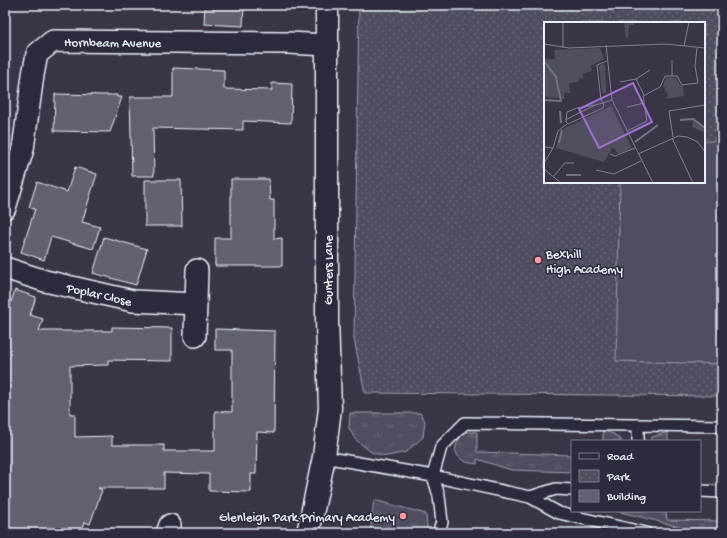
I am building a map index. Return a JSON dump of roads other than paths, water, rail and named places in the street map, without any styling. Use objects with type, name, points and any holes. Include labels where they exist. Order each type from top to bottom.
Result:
[{"type":"street","name":"Gunters Lane","points":[[308,533],[324,457],[330,408],[327,320],[327,5]]},
{"type":"street","name":"Hornbeam Avenue","points":[[5,208],[23,149],[37,54],[53,41],[288,43],[327,45]]},
{"type":"street","name":"Poplar Close","points":[[5,268],[45,280],[133,301],[196,304]]},
{"type":"street","points":[[196,336],[197,270]]},
{"type":"lane","points":[[438,533],[442,522],[439,496],[434,476],[441,447],[464,423],[722,426]]},
{"type":"lane","points":[[638,424],[638,440]]},
{"type":"lane","points":[[324,457],[434,476],[530,497],[559,513],[646,533]]},
{"type":"lane","points":[[530,497],[556,489],[571,490]]},
{"type":"lane","points":[[701,491],[722,492]]},
{"type":"place","name":"Bexhill High Academy","points":[[538,260]]},
{"type":"place","name":"Glenleigh Park Primary Academy","points":[[403,516]]}]
